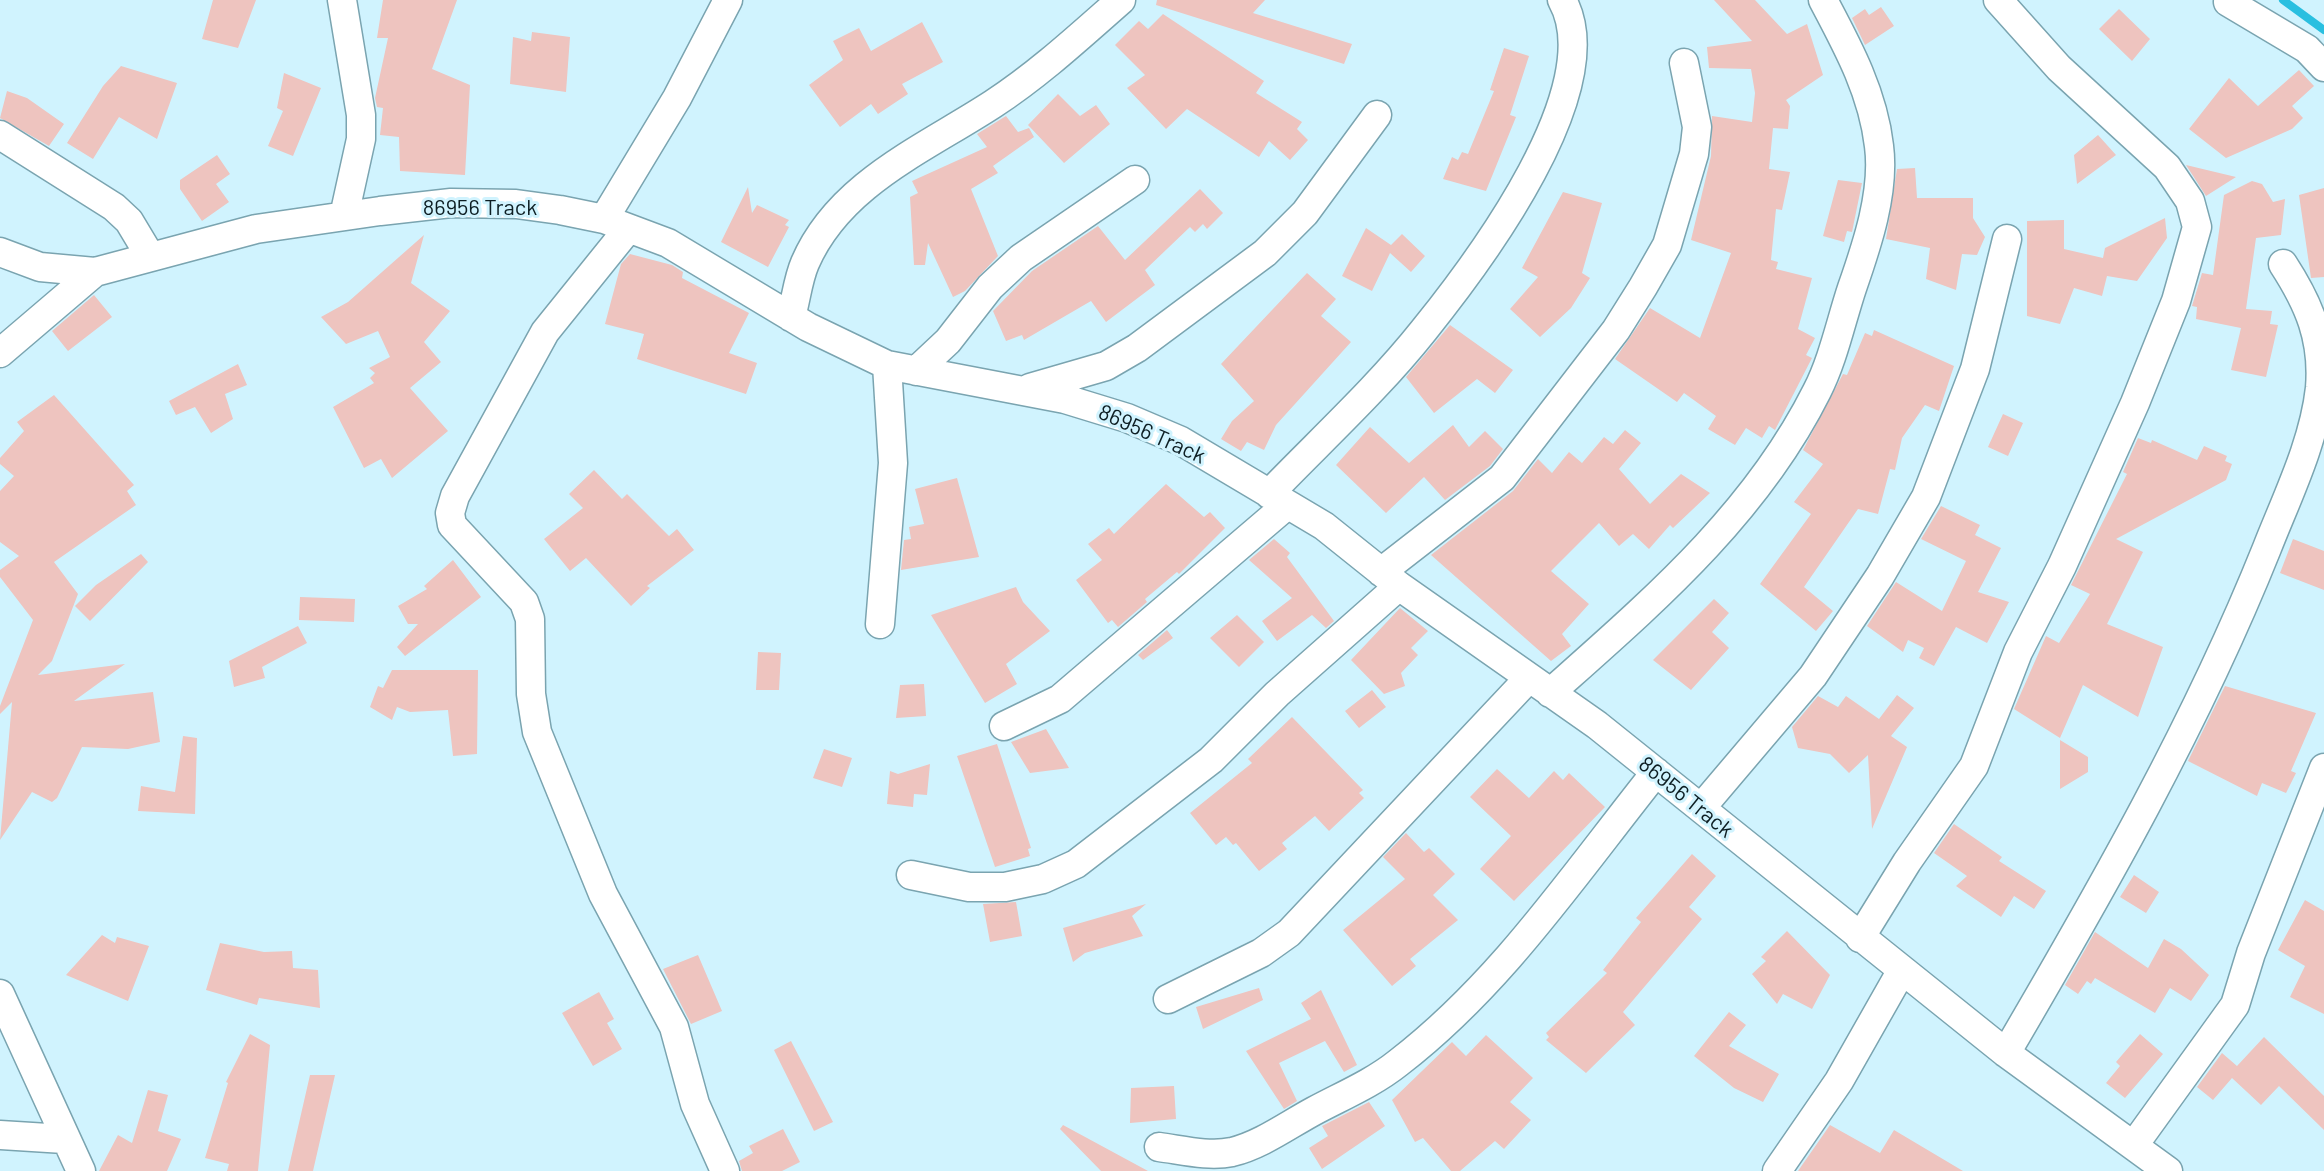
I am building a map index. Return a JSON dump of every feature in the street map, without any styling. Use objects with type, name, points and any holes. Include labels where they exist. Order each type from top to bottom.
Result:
[{"type":"street","points":[[342,0],[361,115],[361,139],[344,216]]},
{"type":"street","points":[[725,1171],[695,1104],[674,1027],[603,894],[537,732],[531,694],[530,619],[524,602],[463,540],[452,525],[450,513],[455,496],[545,332],[616,224],[728,0]]},
{"type":"street","points":[[791,317],[804,265],[840,207],[876,177],[996,102],[1058,55],[1121,0]]},
{"type":"street","points":[[1004,726],[1060,699],[1278,500],[1423,331],[1496,233],[1552,133],[1570,77],[1574,50],[1562,0]]},
{"type":"street","points":[[1168,999],[1261,953],[1289,933],[1539,686],[1676,581],[1744,506],[1818,389],[1877,201],[1880,150],[1858,66],[1823,0]]},
{"type":"street","points":[[1860,938],[1907,862],[1974,766],[2018,652],[2062,566],[2135,403],[2176,301],[2197,227],[2190,201],[2167,167],[2038,48],[1998,0]]},
{"type":"street","points":[[2228,2],[2307,49],[2324,67]]},
{"type":"street","points":[[911,875],[969,887],[1005,887],[1043,879],[1076,864],[1211,760],[1390,579],[1502,478],[1609,340],[1667,245],[1694,154],[1697,127],[1684,63]]},
{"type":"street","points":[[1022,390],[1106,366],[1137,348],[1265,253],[1305,213],[1377,115]]},
{"type":"street","points":[[0,135],[114,207],[129,221],[150,256]]},
{"type":"street","points":[[916,371],[948,341],[990,287],[1021,258],[1135,180]]},
{"type":"street","name":"86956 Track","points":[[0,252],[40,267],[95,272],[256,229],[451,203],[516,204],[616,224],[668,243],[791,317],[847,348],[887,365],[1022,390],[1127,418],[1181,441],[1324,526],[1390,579],[1484,643],[1656,772],[2006,1053],[2168,1171]]},
{"type":"street","points":[[1701,808],[1813,676],[1880,576],[1926,497],[1975,369],[2007,239]]},
{"type":"street","points":[[2006,1053],[2110,876],[2176,748],[2245,602],[2303,457],[2320,388],[2321,341],[2309,304],[2283,264]]},
{"type":"street","points":[[0,353],[95,272]]},
{"type":"street","points":[[880,624],[893,463],[887,365]]},
{"type":"street","points":[[2134,1145],[2235,1005],[2251,953],[2324,768]]},
{"type":"street","points":[[1159,1147],[1203,1153],[1231,1152],[1259,1141],[1395,1065],[1436,1033],[1509,961],[1541,914],[1656,772]]},
{"type":"street","points":[[1777,1171],[1839,1081],[1902,970]]},
{"type":"street","points":[[0,994],[81,1171]]},
{"type":"street","points":[[0,1135],[64,1139]]},
{"type":"building","points":[[213,0],[256,0],[238,48],[202,39]]},
{"type":"building","points":[[383,0],[457,0],[432,69],[470,85],[465,175],[400,171],[399,137],[380,135],[383,108],[377,107],[375,98],[388,38],[377,38]]},
{"type":"building","points":[[1157,0],[1265,0],[1253,13],[1352,44],[1344,64],[1156,5]]},
{"type":"building","points":[[1714,0],[1755,0],[1787,34],[1807,24],[1823,75],[1786,100],[1790,106],[1788,129],[1773,128],[1769,169],[1790,172],[1782,210],[1776,209],[1771,260],[1778,262],[1776,269],[1812,278],[1798,329],[1815,338],[1806,355],[1812,358],[1775,430],[1769,426],[1762,438],[1746,428],[1735,445],[1708,429],[1716,416],[1684,393],[1677,402],[1615,359],[1650,308],[1700,338],[1731,253],[1691,240],[1711,156],[1712,116],[1752,122],[1755,93],[1751,69],[1709,68],[1707,47],[1752,41]]},
{"type":"building","points":[[1881,7],[1894,26],[1865,45],[1852,18],[1865,9],[1869,15]]},
{"type":"building","points":[[2119,9],[2150,39],[2132,61],[2099,29]]},
{"type":"building","points":[[1163,14],[1264,81],[1256,93],[1302,122],[1297,129],[1308,140],[1290,160],[1269,141],[1259,157],[1187,109],[1166,129],[1127,88],[1145,75],[1115,45],[1139,21],[1148,29]]},
{"type":"building","points":[[922,22],[943,62],[902,84],[908,94],[878,114],[871,104],[840,127],[809,85],[843,60],[833,41],[859,28],[871,51]]},
{"type":"building","points":[[532,32],[570,37],[566,92],[510,84],[513,37],[531,41]]},
{"type":"building","points":[[1504,48],[1529,56],[1510,115],[1516,117],[1486,191],[1443,179],[1452,157],[1458,160],[1462,152],[1468,154],[1494,91],[1490,90]]},
{"type":"building","points":[[121,66],[177,83],[157,139],[119,117],[93,159],[67,143],[103,86]]},
{"type":"building","points":[[2299,70],[2314,86],[2292,106],[2303,118],[2292,129],[2226,158],[2189,129],[2229,78],[2258,106]]},
{"type":"building","points":[[284,73],[321,88],[293,156],[268,146],[283,111],[277,108]]},
{"type":"building","points":[[7,91],[27,98],[64,124],[49,146],[0,118]]},
{"type":"building","points":[[1058,94],[1080,116],[1096,105],[1110,124],[1064,163],[1028,125]]},
{"type":"building","points":[[1006,116],[1018,132],[1029,128],[1034,137],[993,166],[998,173],[971,189],[998,256],[965,291],[953,297],[928,243],[925,265],[914,265],[910,197],[918,193],[912,181],[987,147],[977,134]]},
{"type":"building","points":[[2098,135],[2116,155],[2077,184],[2074,155]]},
{"type":"building","points":[[217,155],[230,174],[216,184],[229,202],[202,221],[180,189],[180,180]]},
{"type":"building","points":[[2186,165],[2236,177],[2206,196]]},
{"type":"building","points":[[1915,168],[1917,198],[1973,198],[1973,218],[1985,237],[1977,255],[1962,254],[1956,290],[1926,279],[1930,248],[1886,239],[1897,169]]},
{"type":"building","points":[[1838,180],[1862,183],[1852,232],[1847,231],[1844,242],[1823,236]]},
{"type":"building","points":[[2252,181],[2262,184],[2273,202],[2285,199],[2281,235],[2256,238],[2246,309],[2272,311],[2270,324],[2278,325],[2266,377],[2231,370],[2241,328],[2196,319],[2197,307],[2192,306],[2202,273],[2213,275],[2224,195]]},
{"type":"building","points":[[748,187],[752,213],[757,205],[789,220],[785,225],[789,227],[768,267],[721,242]]},
{"type":"building","points":[[2324,188],[2324,277],[2311,278],[2299,195]]},
{"type":"building","points":[[1200,189],[1223,213],[1207,229],[1203,224],[1195,232],[1190,227],[1145,270],[1155,285],[1106,322],[1091,301],[1024,340],[1022,335],[1006,341],[993,311],[1032,271],[1098,226],[1125,260]]},
{"type":"building","points":[[1563,192],[1602,203],[1582,273],[1590,278],[1571,308],[1540,337],[1510,309],[1538,277],[1522,268]]},
{"type":"building","points":[[2165,218],[2167,238],[2137,281],[2107,276],[2102,296],[2074,288],[2060,324],[2027,316],[2027,221],[2064,220],[2064,249],[2103,258],[2105,248]]},
{"type":"building","points":[[1366,228],[1391,245],[1402,234],[1425,256],[1411,272],[1390,253],[1372,291],[1342,276]]},
{"type":"building","points":[[424,235],[411,283],[450,311],[424,342],[441,362],[410,388],[448,431],[392,478],[381,459],[364,468],[333,407],[374,383],[370,378],[375,373],[369,368],[390,357],[378,331],[346,344],[321,317],[348,302]]},
{"type":"building","points":[[630,254],[672,265],[683,272],[682,278],[749,313],[729,353],[757,363],[746,394],[637,359],[644,334],[605,324],[621,264]]},
{"type":"building","points":[[1307,273],[1336,299],[1321,316],[1351,342],[1276,425],[1264,450],[1247,442],[1241,451],[1221,439],[1232,421],[1254,401],[1221,364]]},
{"type":"building","points":[[94,295],[112,317],[68,351],[52,331]]},
{"type":"building","points":[[1450,325],[1513,370],[1495,393],[1477,379],[1434,413],[1406,377]]},
{"type":"building","points":[[1874,330],[1954,366],[1939,411],[1925,405],[1902,438],[1895,470],[1890,469],[1878,514],[1858,509],[1804,587],[1833,611],[1816,631],[1760,584],[1811,514],[1794,502],[1823,464],[1803,450],[1843,374],[1847,375],[1865,333],[1872,336]]},
{"type":"building","points":[[238,364],[247,385],[225,394],[233,419],[211,433],[195,407],[176,415],[169,401]]},
{"type":"building","points":[[54,395],[134,485],[127,491],[136,505],[54,562],[78,594],[52,661],[38,675],[125,664],[74,701],[153,692],[160,742],[128,749],[82,747],[57,798],[52,802],[32,792],[0,840],[12,702],[0,714],[0,706],[33,620],[0,577],[0,570],[19,556],[0,542],[0,491],[14,476],[0,464],[0,458],[24,431],[17,422]]},
{"type":"building","points":[[2003,414],[2023,423],[2008,456],[1988,447]]},
{"type":"building","points":[[1453,425],[1469,447],[1485,431],[1503,449],[1490,466],[1445,500],[1424,477],[1386,513],[1336,465],[1370,427],[1409,463]]},
{"type":"building","points":[[1625,430],[1641,443],[1619,469],[1650,504],[1681,474],[1710,493],[1673,528],[1670,525],[1649,549],[1633,534],[1619,546],[1599,523],[1551,571],[1589,604],[1562,634],[1571,646],[1551,661],[1431,555],[1513,491],[1538,459],[1552,473],[1569,452],[1582,463],[1604,437],[1613,444]]},
{"type":"building","points":[[2138,438],[2151,443],[2152,440],[2197,460],[2204,446],[2227,456],[2225,461],[2232,464],[2226,480],[2116,539],[2143,552],[2107,624],[2163,647],[2138,717],[2083,685],[2060,738],[2014,709],[2046,636],[2059,643],[2090,594],[2071,585],[2127,474],[2123,472]]},
{"type":"building","points":[[594,470],[622,499],[627,494],[669,536],[677,529],[694,550],[647,586],[650,588],[631,606],[586,558],[570,571],[544,539],[583,508],[569,494]]},
{"type":"building","points":[[957,478],[979,557],[901,570],[904,540],[911,539],[909,527],[924,524],[915,489]]},
{"type":"building","points":[[1166,484],[1204,517],[1210,512],[1225,528],[1179,574],[1177,572],[1145,599],[1147,602],[1118,627],[1112,620],[1108,623],[1076,580],[1102,560],[1088,544],[1109,528],[1114,534]]},
{"type":"building","points":[[1941,506],[1980,525],[1975,535],[2001,548],[1978,592],[2009,602],[1987,643],[1956,627],[1934,666],[1919,658],[1924,648],[1908,640],[1903,652],[1867,626],[1896,582],[1942,611],[1966,561],[1921,539]]},
{"type":"building","points":[[1274,539],[1290,553],[1287,557],[1334,621],[1326,628],[1312,615],[1277,641],[1262,621],[1292,598],[1249,560]]},
{"type":"building","points":[[2293,539],[2324,551],[2324,590],[2280,573]]},
{"type":"building","points":[[141,554],[148,562],[90,621],[75,606],[96,585]]},
{"type":"building","points":[[453,560],[481,597],[405,656],[397,647],[418,624],[408,624],[398,606],[427,589],[424,586]]},
{"type":"building","points":[[1016,587],[1023,602],[1050,631],[1006,664],[1017,684],[985,703],[931,615]]},
{"type":"building","points":[[300,597],[355,599],[354,622],[299,620]]},
{"type":"building","points":[[1714,599],[1729,613],[1712,632],[1729,648],[1691,690],[1653,660]]},
{"type":"building","points":[[1400,608],[1428,631],[1411,648],[1418,655],[1401,673],[1405,686],[1384,694],[1351,660]]},
{"type":"building","points":[[1237,615],[1264,642],[1239,667],[1210,638]]},
{"type":"building","points":[[298,626],[307,643],[262,667],[265,678],[234,687],[229,661]]},
{"type":"building","points":[[1167,630],[1173,638],[1143,660],[1138,655]]},
{"type":"building","points":[[758,652],[781,653],[779,690],[756,690]]},
{"type":"building","points":[[392,670],[478,670],[477,754],[453,756],[448,710],[410,712],[397,707],[392,720],[370,707],[378,686],[383,688]]},
{"type":"building","points":[[924,684],[926,716],[896,718],[900,685]]},
{"type":"building","points":[[2225,686],[2316,713],[2291,771],[2296,773],[2286,793],[2262,783],[2257,796],[2188,761]]},
{"type":"building","points":[[1372,690],[1386,707],[1359,728],[1345,711]]},
{"type":"building","points":[[1897,695],[1914,708],[1891,736],[1907,747],[1872,829],[1868,755],[1849,773],[1830,754],[1798,748],[1792,727],[1818,696],[1838,707],[1846,696],[1879,719]]},
{"type":"building","points":[[1292,717],[1363,790],[1359,793],[1364,798],[1329,831],[1315,816],[1282,843],[1287,849],[1259,871],[1236,843],[1233,845],[1226,837],[1216,845],[1190,813],[1252,763],[1248,759]]},
{"type":"building","points":[[1046,729],[1069,768],[1030,773],[1011,742]]},
{"type":"building","points":[[183,736],[197,738],[195,814],[138,811],[141,786],[175,792]]},
{"type":"building","points":[[2060,740],[2088,757],[2088,772],[2060,789]]},
{"type":"building","points":[[997,744],[1031,848],[1028,849],[1030,856],[995,867],[957,756]]},
{"type":"building","points":[[824,749],[852,758],[842,787],[813,778]]},
{"type":"building","points":[[930,764],[927,795],[914,794],[913,807],[887,804],[890,771],[898,774]]},
{"type":"building","points":[[1497,769],[1529,798],[1554,771],[1563,780],[1569,773],[1605,807],[1514,901],[1480,869],[1511,836],[1470,797]]},
{"type":"building","points":[[1954,824],[2002,857],[1999,861],[2046,891],[2034,909],[2014,896],[2001,917],[1956,886],[1967,876],[1934,853]]},
{"type":"building","points":[[1406,833],[1424,852],[1429,848],[1455,874],[1433,895],[1458,920],[1410,959],[1416,966],[1392,986],[1343,930],[1405,879],[1383,857]]},
{"type":"building","points":[[1692,854],[1716,876],[1689,907],[1702,919],[1623,1012],[1635,1025],[1586,1073],[1546,1040],[1549,1037],[1546,1033],[1607,973],[1603,970],[1641,922],[1636,918]]},
{"type":"building","points":[[2134,875],[2159,892],[2146,913],[2120,897]]},
{"type":"building","points":[[2305,900],[2324,911],[2324,1014],[2290,997],[2305,966],[2278,950]]},
{"type":"building","points":[[1016,902],[1022,936],[990,942],[983,904]]},
{"type":"building","points":[[1146,904],[1132,916],[1143,936],[1085,953],[1073,962],[1063,928]]},
{"type":"building","points":[[1787,931],[1830,975],[1812,1009],[1783,994],[1777,1004],[1752,974],[1766,961],[1761,957]]},
{"type":"building","points":[[2095,932],[2148,968],[2164,939],[2181,949],[2209,975],[2191,1001],[2170,988],[2155,1013],[2095,978],[2091,984],[2087,981],[2078,994],[2065,985]]},
{"type":"building","points":[[102,935],[115,943],[117,937],[149,946],[128,1001],[66,975]]},
{"type":"building","points":[[220,943],[264,952],[292,951],[293,968],[318,970],[320,1008],[259,998],[257,1005],[206,990]]},
{"type":"building","points":[[698,955],[722,1011],[691,1024],[663,969]]},
{"type":"building","points":[[1259,988],[1263,1000],[1203,1029],[1196,1007]]},
{"type":"building","points":[[1321,990],[1357,1065],[1344,1072],[1325,1041],[1279,1063],[1297,1101],[1284,1109],[1246,1051],[1311,1019],[1301,1003]]},
{"type":"building","points":[[599,992],[614,1019],[607,1023],[622,1049],[593,1066],[562,1013]]},
{"type":"building","points":[[1729,1012],[1746,1025],[1729,1046],[1779,1074],[1763,1102],[1734,1088],[1694,1056]]},
{"type":"building","points":[[250,1034],[270,1045],[258,1171],[227,1171],[229,1164],[205,1158],[226,1082]]},
{"type":"building","points":[[2140,1034],[2163,1054],[2125,1098],[2106,1083],[2120,1066],[2116,1062]]},
{"type":"building","points":[[1486,1035],[1533,1078],[1510,1102],[1531,1120],[1504,1149],[1495,1141],[1460,1171],[1451,1171],[1423,1138],[1415,1142],[1392,1100],[1452,1042],[1466,1056]]},
{"type":"building","points":[[2264,1037],[2324,1096],[2324,1130],[2279,1086],[2261,1105],[2232,1078],[2213,1100],[2197,1087],[2222,1053],[2237,1066]]},
{"type":"building","points":[[791,1041],[833,1122],[814,1131],[774,1050]]},
{"type":"building","points":[[310,1075],[335,1075],[313,1171],[288,1171]]},
{"type":"building","points":[[1174,1086],[1176,1119],[1130,1123],[1131,1088]]},
{"type":"building","points":[[148,1090],[168,1095],[158,1131],[181,1139],[167,1171],[99,1171],[118,1135],[132,1143]]},
{"type":"building","points":[[1369,1102],[1385,1126],[1322,1169],[1309,1148],[1328,1136],[1322,1126]]},
{"type":"building","points":[[1063,1125],[1148,1171],[1101,1171],[1060,1129]]},
{"type":"building","points":[[1830,1125],[1880,1153],[1894,1130],[1963,1171],[1798,1171]]},
{"type":"building","points":[[783,1129],[800,1162],[782,1171],[742,1171],[739,1161],[753,1153],[749,1146]]},
{"type":"waterway","points":[[2283,0],[2324,30]]}]
